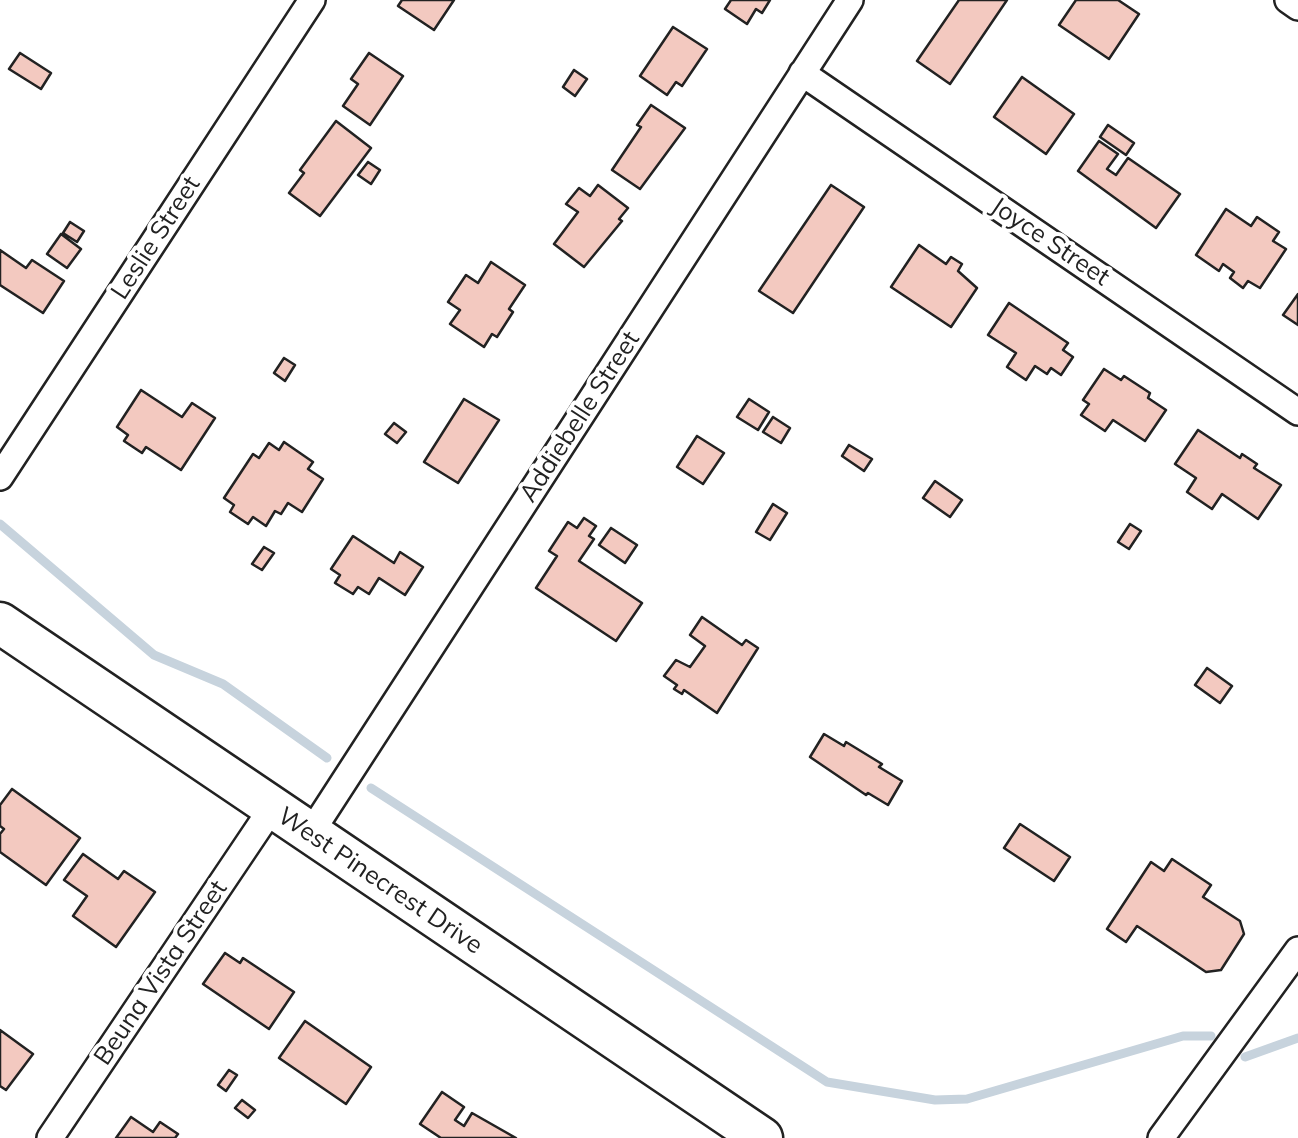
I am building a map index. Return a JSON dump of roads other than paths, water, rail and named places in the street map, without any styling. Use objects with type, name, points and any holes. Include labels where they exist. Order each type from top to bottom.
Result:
[{"type":"main road","name":"West Pinecrest Drive","points":[[0,623],[762,1138]]},
{"type":"street","name":"Leslie Street","points":[[0,477],[312,0]]},
{"type":"street","name":"Addiebelle Street","points":[[310,834],[850,0]]},
{"type":"street","points":[[1288,0],[1298,7]]},
{"type":"street","name":"Joyce Street","points":[[802,72],[1298,412]]},
{"type":"street","name":"Beuna Vista Street","points":[[50,1138],[272,808]]},
{"type":"street","points":[[1161,1138],[1298,950]]},
{"type":"waterway","points":[[0,524],[154,655],[223,684],[327,758]]},
{"type":"waterway","points":[[371,788],[827,1082],[935,1100],[967,1099],[1183,1036],[1211,1036]]},
{"type":"waterway","points":[[1245,1057],[1298,1038]]}]
